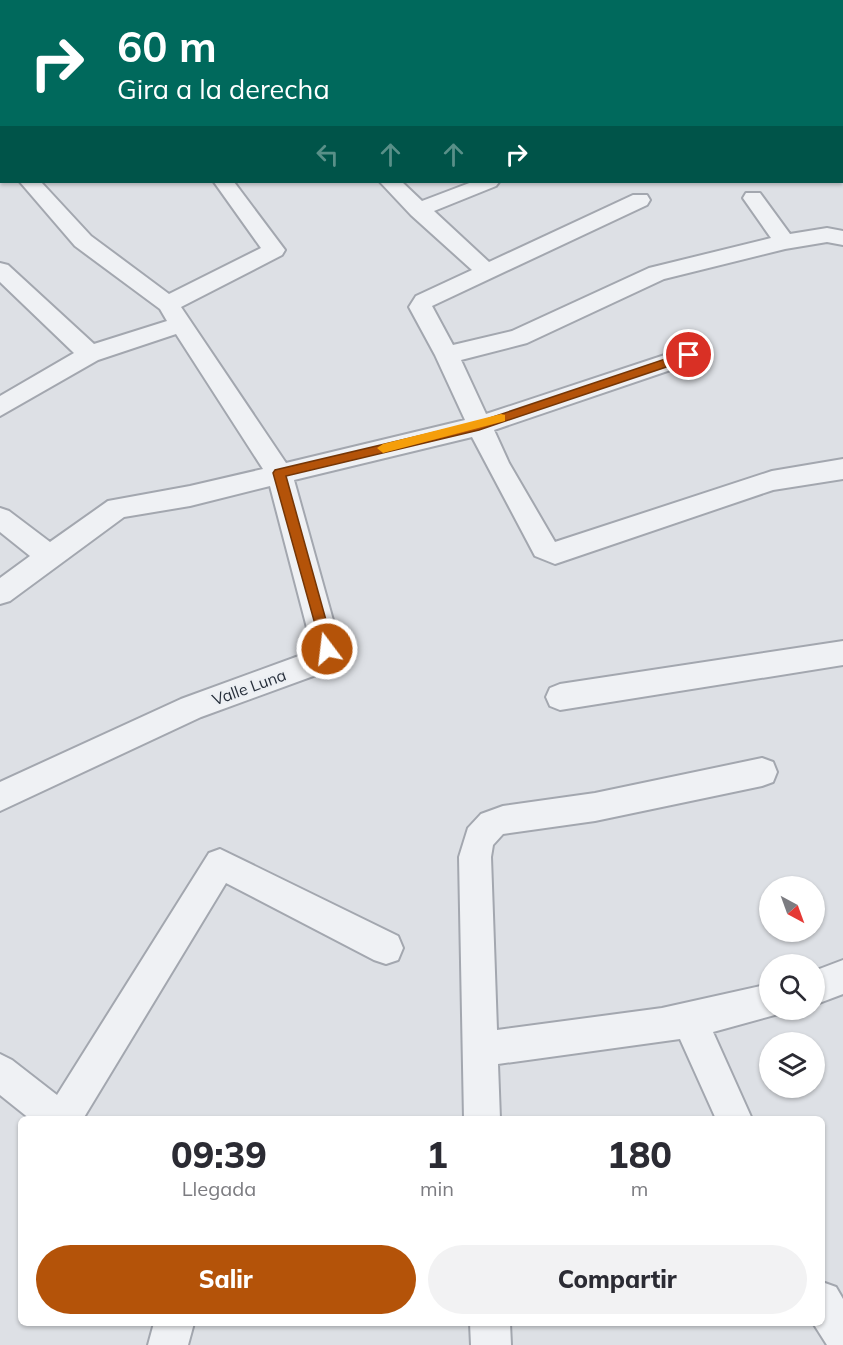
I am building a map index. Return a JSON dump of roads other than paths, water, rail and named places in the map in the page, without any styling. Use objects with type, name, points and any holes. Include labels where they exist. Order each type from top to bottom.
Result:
[{"type":"street","points":[[31,183],[83,241],[168,304],[279,473]]},
{"type":"street","points":[[168,304],[274,250],[225,183]]},
{"type":"street","points":[[391,183],[488,273]]},
{"type":"street","points":[[418,210],[486,183]]},
{"type":"street","points":[[753,198],[785,242]]},
{"type":"street","points":[[640,200],[424,301],[420,307],[447,355],[479,426],[544,549],[555,553],[771,481],[843,469]]},
{"type":"street","points":[[447,355],[519,337],[657,273],[785,242],[827,235],[843,238]]},
{"type":"street","points":[[0,270],[90,354]]},
{"type":"street","points":[[0,407],[90,354],[182,324]]},
{"type":"street","points":[[0,593],[117,508],[190,496],[479,426],[689,355]]},
{"type":"street","name":"Valle Luna","points":[[0,796],[190,708],[317,662],[327,649],[279,473]]},
{"type":"street","points":[[0,518],[50,556]]},
{"type":"street","points":[[560,697],[843,653]]},
{"type":"street","points":[[482,1116],[475,847],[484,830],[503,820],[606,805],[762,772]]},
{"type":"street","points":[[65,1116],[220,864],[386,948]]},
{"type":"street","points":[[825,984],[843,977]]},
{"type":"street","points":[[480,1049],[585,1036],[689,1019],[759,1003]]},
{"type":"street","points":[[689,1019],[733,1116]]},
{"type":"street","points":[[0,1072],[54,1116]]},
{"type":"street","points":[[825,1306],[843,1335]]},
{"type":"street","points":[[168,1345],[173,1326]]},
{"type":"street","points":[[490,1326],[490,1345]]}]
